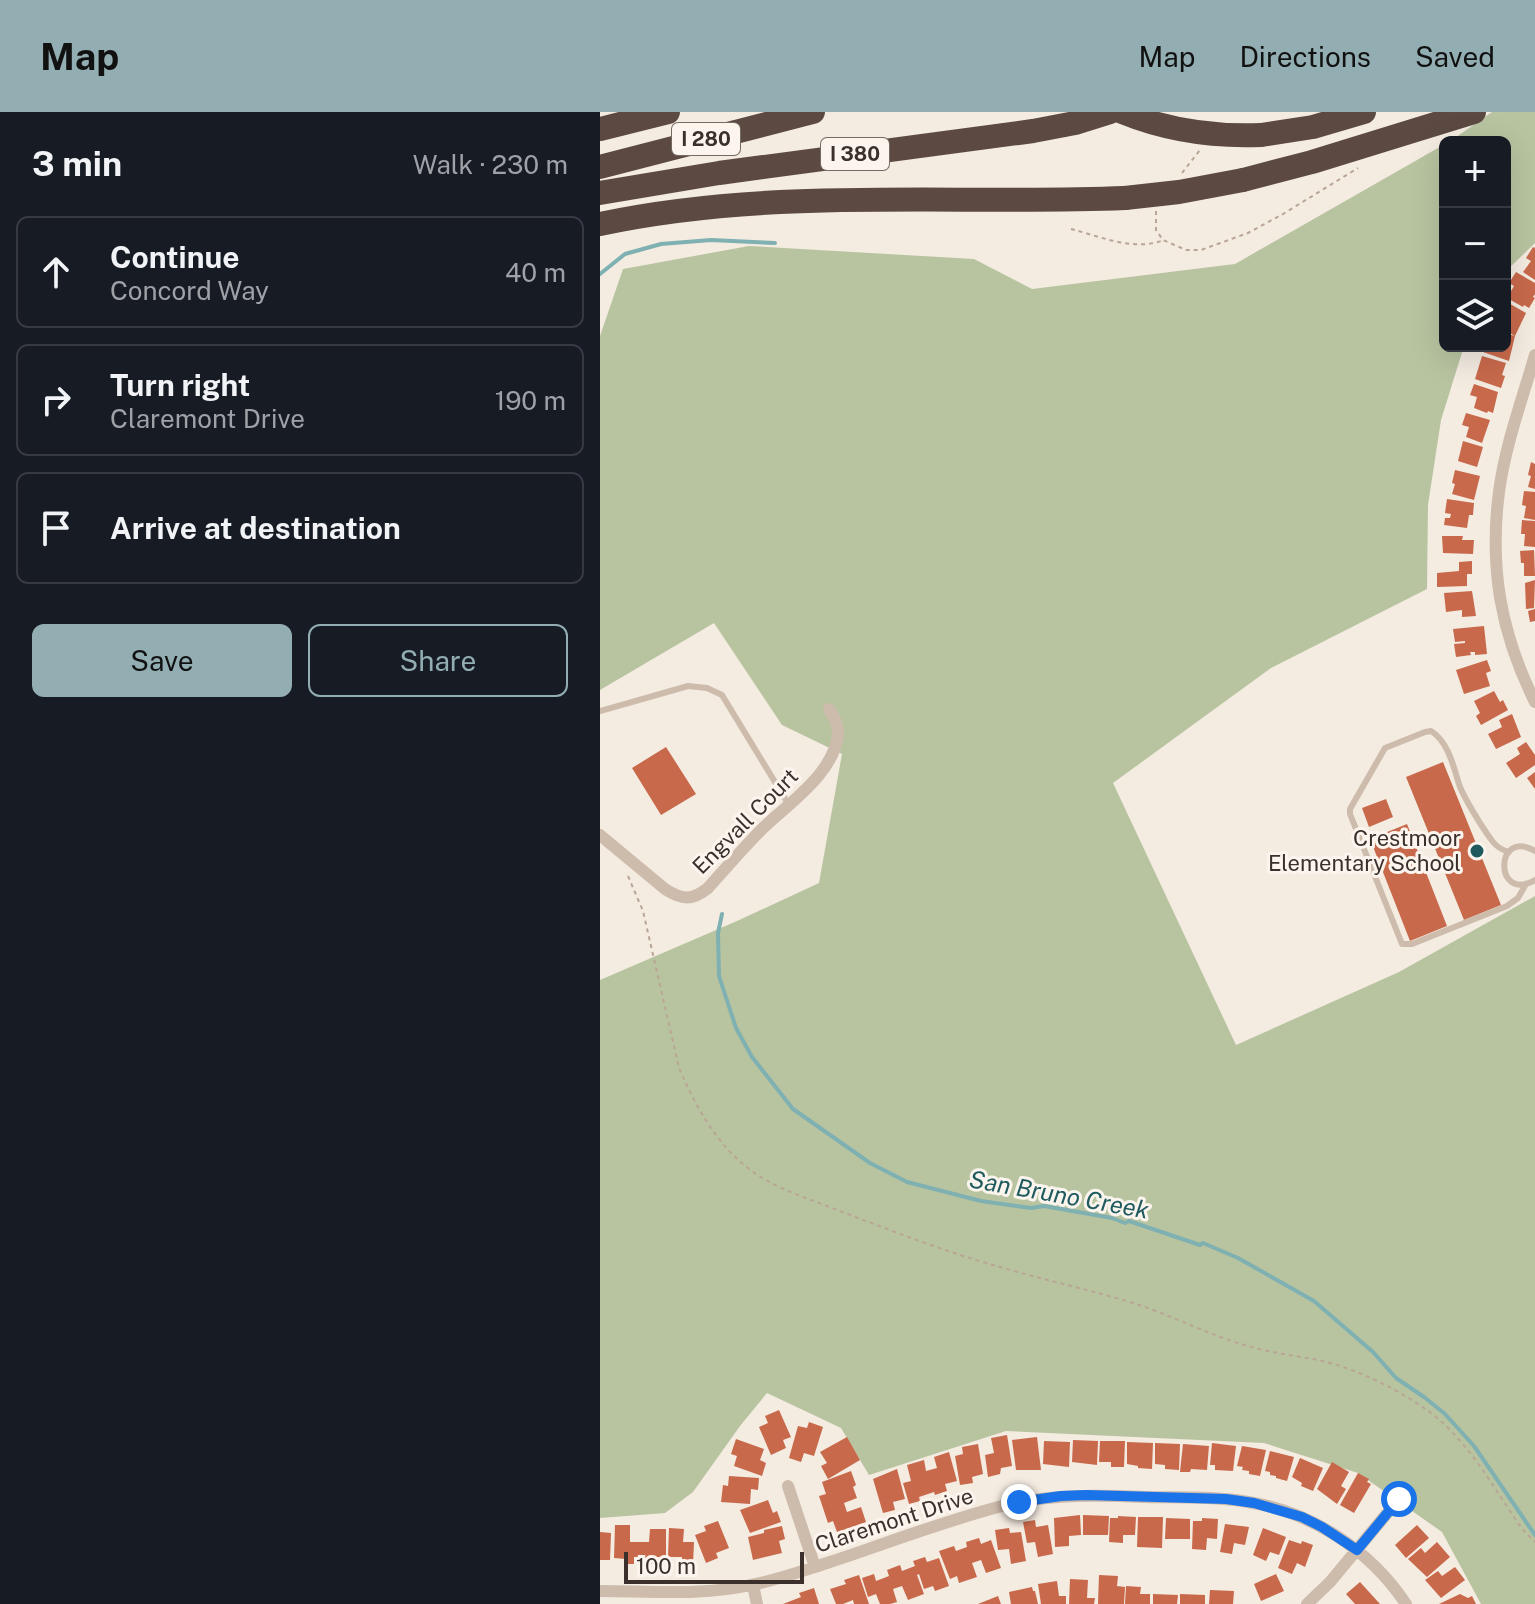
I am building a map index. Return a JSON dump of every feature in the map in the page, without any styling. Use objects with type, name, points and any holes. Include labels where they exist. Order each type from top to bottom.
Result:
[{"type":"highway","name":"I 280","points":[[600,129],[668,112]]},
{"type":"highway","name":"I 280","points":[[600,167],[813,112]]},
{"type":"highway","name":"I 380","points":[[600,193],[694,176],[1033,131],[1110,112]]},
{"type":"highway","points":[[1122,112],[1193,132],[1232,136],[1313,127],[1364,112]]},
{"type":"highway","points":[[600,224],[753,203],[846,199],[1054,200],[1125,198],[1179,192],[1304,164],[1474,112]]},
{"type":"highway","points":[[600,239],[624,228],[683,217],[776,208],[896,205],[929,200]]},
{"type":"street","points":[[1535,355],[1530,388],[1504,463],[1495,554],[1498,586],[1511,648],[1535,702]]},
{"type":"street","name":"Engvall Court","points":[[600,835],[675,896],[698,896],[818,775],[829,758],[838,731],[829,709]]},
{"type":"street","points":[[788,1486],[815,1567]]},
{"type":"street","name":"Claremont Drive","points":[[602,1595],[707,1591],[753,1585],[1005,1505],[1074,1495],[1216,1499],[1254,1503],[1302,1517],[1357,1550],[1406,1604]]},
{"type":"street","points":[[1307,1604],[1322,1591],[1399,1499]]},
{"type":"street","points":[[753,1585],[757,1604]]},
{"type":"lane","points":[[600,711],[688,686],[707,688],[722,695],[789,805]]},
{"type":"lane","points":[[1509,852],[1493,842],[1461,789],[1452,759],[1438,736],[1431,731],[1385,748],[1350,809],[1401,942],[1405,945],[1511,904],[1526,884]]},
{"type":"lane","points":[[1535,851],[1520,846],[1509,852],[1504,863],[1505,874],[1513,882],[1526,884],[1535,880]]},
{"type":"path","points":[[1071,229],[1130,244],[1152,244],[1163,240]]},
{"type":"path","points":[[617,849],[643,911],[679,1068],[708,1124],[749,1169],[770,1184],[892,1231],[997,1266],[1126,1300],[1232,1341],[1338,1365],[1395,1390],[1446,1425],[1534,1541]]},
{"type":"green space","points":[[1492,112],[1535,112],[1535,243],[1511,266],[1511,136],[1458,136]]},
{"type":"green space","points":[[1439,147],[1439,352],[1462,352],[1441,420],[1428,505],[1427,589],[1271,668],[1113,783],[1236,1045],[1399,972],[1535,896],[1535,1604],[1481,1604],[1442,1532],[1358,1473],[1264,1443],[1006,1431],[869,1475],[841,1428],[767,1393],[693,1492],[665,1513],[600,1518],[600,980],[819,883],[842,754],[782,725],[714,623],[600,690],[600,336],[623,269],[749,246],[974,259],[1032,289],[1235,264]]},
{"type":"building","points":[[1533,247],[1535,280],[1523,272],[1531,261],[1526,258]]},
{"type":"building","points":[[1516,272],[1535,283],[1535,298],[1529,308],[1511,300],[1514,286],[1511,280]]},
{"type":"building","points":[[1511,304],[1526,313],[1515,336],[1511,334]]},
{"type":"building","points":[[1511,335],[1515,336],[1509,361],[1483,352],[1511,352]]},
{"type":"building","points":[[1482,356],[1506,363],[1501,388],[1475,379]]},
{"type":"building","points":[[1474,384],[1498,392],[1493,413],[1474,408],[1477,397],[1470,395]]},
{"type":"building","points":[[1466,413],[1490,420],[1482,443],[1466,437],[1469,427],[1462,425]]},
{"type":"building","points":[[1463,441],[1483,447],[1477,467],[1458,461]]},
{"type":"building","points":[[1531,462],[1535,464],[1535,489],[1528,487]]},
{"type":"building","points":[[1455,470],[1480,476],[1474,500],[1452,494]]},
{"type":"building","points":[[1524,491],[1535,492],[1535,520],[1524,518]]},
{"type":"building","points":[[1447,499],[1474,503],[1467,528],[1444,525],[1445,518],[1450,518],[1451,514],[1445,513]]},
{"type":"building","points":[[1522,520],[1535,521],[1535,547],[1524,546]]},
{"type":"building","points":[[1442,536],[1463,536],[1462,540],[1474,540],[1473,554],[1443,553]]},
{"type":"building","points":[[1534,550],[1535,576],[1524,576],[1520,551]]},
{"type":"building","points":[[1472,561],[1472,574],[1467,574],[1467,586],[1437,587],[1437,573],[1459,571],[1459,562]]},
{"type":"building","points":[[1535,580],[1534,608],[1526,609],[1525,583]]},
{"type":"building","points":[[1472,591],[1476,616],[1462,617],[1462,610],[1446,612],[1444,593]]},
{"type":"building","points":[[1535,609],[1535,621],[1530,622],[1528,611]]},
{"type":"building","points":[[1484,626],[1487,654],[1470,652],[1471,655],[1456,657],[1454,644],[1465,641],[1455,642],[1453,629]]},
{"type":"building","points":[[1487,660],[1491,671],[1486,673],[1490,686],[1464,694],[1456,670]]},
{"type":"building","points":[[1494,691],[1508,710],[1481,725],[1474,701]]},
{"type":"building","points":[[1512,714],[1521,737],[1496,749],[1488,734],[1502,727],[1499,720]]},
{"type":"building","points":[[1526,742],[1535,755],[1535,765],[1516,778],[1506,763],[1520,754],[1517,748]]},
{"type":"building","points":[[666,747],[696,794],[661,815],[632,768]]},
{"type":"building","points":[[1443,762],[1501,905],[1464,920],[1406,777]]},
{"type":"building","points":[[1535,772],[1535,789],[1527,778]]},
{"type":"building","points":[[1386,799],[1393,817],[1369,827],[1362,808]]},
{"type":"building","points":[[1407,824],[1447,926],[1410,941],[1370,839]]},
{"type":"building","points":[[779,1410],[791,1437],[783,1440],[786,1448],[771,1455],[759,1427],[768,1423],[765,1416]]},
{"type":"building","points":[[809,1422],[823,1427],[814,1456],[804,1453],[801,1462],[789,1458],[798,1426],[807,1428]]},
{"type":"building","points":[[1007,1435],[1012,1466],[1001,1468],[1000,1474],[988,1477],[985,1455],[994,1453],[991,1438]]},
{"type":"building","points":[[847,1437],[860,1460],[828,1479],[821,1466],[827,1463],[820,1452]]},
{"type":"building","points":[[1037,1437],[1041,1470],[1016,1470],[1012,1440]]},
{"type":"building","points":[[736,1439],[764,1449],[760,1460],[766,1463],[762,1476],[734,1466],[737,1456],[731,1454]]},
{"type":"building","points":[[1073,1440],[1098,1441],[1097,1465],[1072,1462]]},
{"type":"building","points":[[1044,1441],[1070,1442],[1069,1467],[1043,1464]]},
{"type":"building","points":[[1100,1441],[1125,1441],[1124,1467],[1111,1467],[1111,1462],[1099,1462]]},
{"type":"building","points":[[1127,1442],[1153,1443],[1152,1469],[1127,1464]]},
{"type":"building","points":[[1155,1443],[1180,1444],[1179,1470],[1165,1469],[1165,1465],[1155,1464]]},
{"type":"building","points":[[1212,1443],[1236,1446],[1233,1471],[1215,1470],[1215,1465],[1210,1465]]},
{"type":"building","points":[[978,1444],[983,1474],[972,1477],[973,1483],[960,1485],[955,1456],[963,1454],[962,1447]]},
{"type":"building","points":[[1183,1444],[1209,1446],[1207,1470],[1180,1472]]},
{"type":"building","points":[[1242,1446],[1266,1450],[1260,1476],[1249,1474],[1249,1471],[1242,1470],[1243,1467],[1237,1466]]},
{"type":"building","points":[[1270,1451],[1294,1457],[1287,1481],[1265,1471]]},
{"type":"building","points":[[949,1452],[957,1481],[945,1484],[947,1491],[919,1497],[920,1501],[909,1504],[903,1483],[911,1481],[907,1465],[924,1460],[926,1471],[937,1468],[934,1457]]},
{"type":"building","points":[[1300,1458],[1323,1468],[1313,1491],[1301,1486],[1302,1483],[1292,1477]]},
{"type":"building","points":[[1332,1462],[1349,1472],[1341,1486],[1346,1489],[1337,1504],[1317,1489]]},
{"type":"building","points":[[897,1469],[905,1499],[893,1502],[895,1510],[883,1513],[873,1479]]},
{"type":"building","points":[[851,1471],[857,1498],[844,1503],[847,1512],[861,1507],[866,1522],[837,1532],[833,1521],[828,1523],[819,1496],[826,1494],[822,1482]]},
{"type":"building","points":[[1358,1473],[1369,1479],[1367,1482],[1371,1484],[1354,1513],[1340,1505]]},
{"type":"building","points":[[729,1476],[759,1478],[758,1490],[751,1489],[750,1504],[721,1502],[723,1485],[728,1486]]},
{"type":"building","points":[[768,1500],[781,1522],[750,1533],[740,1510]]},
{"type":"building","points":[[1080,1515],[1081,1535],[1069,1536],[1069,1546],[1055,1547],[1054,1518]]},
{"type":"building","points":[[1083,1515],[1109,1516],[1108,1535],[1083,1535]]},
{"type":"building","points":[[1136,1517],[1135,1535],[1123,1535],[1123,1543],[1109,1542],[1110,1518]]},
{"type":"building","points":[[1138,1517],[1163,1517],[1162,1548],[1137,1547]]},
{"type":"building","points":[[1166,1518],[1190,1519],[1190,1539],[1165,1539]]},
{"type":"building","points":[[1202,1518],[1218,1519],[1217,1539],[1207,1538],[1206,1550],[1192,1549],[1193,1521],[1202,1521]]},
{"type":"building","points":[[1035,1520],[1036,1527],[1048,1525],[1053,1554],[1038,1557],[1035,1542],[1027,1543],[1023,1522]]},
{"type":"building","points":[[718,1521],[729,1548],[716,1553],[718,1558],[706,1563],[695,1535],[706,1531],[704,1526]]},
{"type":"building","points":[[1225,1524],[1249,1527],[1245,1545],[1234,1543],[1232,1554],[1220,1552]]},
{"type":"building","points":[[615,1525],[630,1525],[630,1542],[649,1542],[650,1529],[666,1529],[666,1557],[652,1557],[652,1564],[626,1564],[626,1559],[614,1558]]},
{"type":"building","points":[[1417,1525],[1429,1538],[1406,1558],[1395,1545]]},
{"type":"building","points":[[782,1526],[785,1539],[779,1541],[782,1553],[753,1560],[748,1537]]},
{"type":"building","points":[[669,1528],[684,1529],[683,1542],[694,1542],[693,1564],[682,1563],[682,1557],[668,1557]]},
{"type":"building","points":[[1009,1528],[1010,1533],[1021,1532],[1026,1561],[1011,1564],[1009,1549],[998,1550],[995,1530]]},
{"type":"building","points":[[1263,1528],[1286,1537],[1279,1555],[1270,1552],[1266,1561],[1253,1555]]},
{"type":"building","points":[[600,1532],[611,1533],[610,1560],[600,1560]]},
{"type":"building","points":[[979,1538],[981,1544],[991,1540],[1001,1568],[986,1573],[981,1560],[972,1563],[977,1577],[959,1583],[957,1576],[950,1579],[939,1551],[954,1546],[956,1551],[967,1547],[966,1542]]},
{"type":"building","points":[[1289,1540],[1313,1545],[1305,1567],[1297,1563],[1292,1574],[1278,1568]]},
{"type":"building","points":[[1437,1542],[1450,1557],[1427,1577],[1408,1559],[1421,1548],[1425,1553]]},
{"type":"building","points":[[925,1557],[927,1562],[939,1558],[949,1586],[935,1591],[933,1586],[924,1589],[919,1574],[924,1594],[908,1600],[902,1586],[893,1589],[897,1602],[880,1604],[876,1594],[868,1597],[862,1578],[874,1574],[876,1581],[889,1576],[887,1570],[900,1565],[902,1571],[915,1566],[913,1561]]},
{"type":"building","points":[[1455,1567],[1465,1580],[1441,1598],[1425,1580],[1438,1571],[1442,1576]]},
{"type":"building","points":[[1276,1574],[1284,1591],[1261,1601],[1254,1584]]},
{"type":"building","points":[[859,1575],[869,1604],[854,1604],[853,1600],[836,1604],[830,1589],[846,1584],[844,1580]]},
{"type":"building","points":[[1099,1575],[1118,1576],[1117,1586],[1125,1587],[1124,1604],[1098,1604]]},
{"type":"building","points":[[1070,1579],[1088,1580],[1087,1598],[1095,1598],[1094,1604],[1069,1604]]},
{"type":"building","points":[[1057,1581],[1059,1596],[1066,1596],[1066,1604],[1041,1604],[1038,1584]]},
{"type":"building","points":[[1360,1582],[1380,1604],[1355,1604],[1346,1594]]},
{"type":"building","points":[[1126,1586],[1141,1587],[1140,1594],[1150,1594],[1150,1604],[1125,1604]]},
{"type":"building","points":[[1032,1587],[1038,1604],[1011,1604],[1009,1592]]},
{"type":"building","points":[[814,1588],[819,1604],[783,1604],[801,1597],[799,1593]]},
{"type":"building","points":[[1210,1590],[1234,1591],[1233,1604],[1209,1604]]},
{"type":"building","points":[[1153,1594],[1178,1595],[1177,1604],[1153,1604]]},
{"type":"building","points":[[1180,1594],[1205,1595],[1205,1604],[1180,1604]]},
{"type":"building","points":[[1460,1594],[1468,1598],[1472,1596],[1476,1604],[1439,1604]]},
{"type":"building","points":[[998,1596],[1001,1604],[978,1604]]},
{"type":"waterway","name":"San Bruno Creek","points":[[600,274],[625,254],[661,244],[711,240],[775,243]]},
{"type":"waterway","name":"San Bruno Creek","points":[[722,914],[718,933],[719,976],[736,1028],[752,1057],[793,1109],[870,1163],[907,1182],[981,1201],[1031,1208],[1044,1206],[1125,1223],[1129,1221],[1200,1245],[1203,1243],[1238,1258],[1314,1301],[1373,1352],[1396,1378],[1445,1414],[1474,1446],[1535,1535]]},
{"type":"place","name":"Crestmoor Elementary School","points":[[1477,851]]},
{"type":"route","points":[[1019,1502],[1086,1495],[1245,1501],[1302,1517],[1357,1550],[1399,1499]]}]
